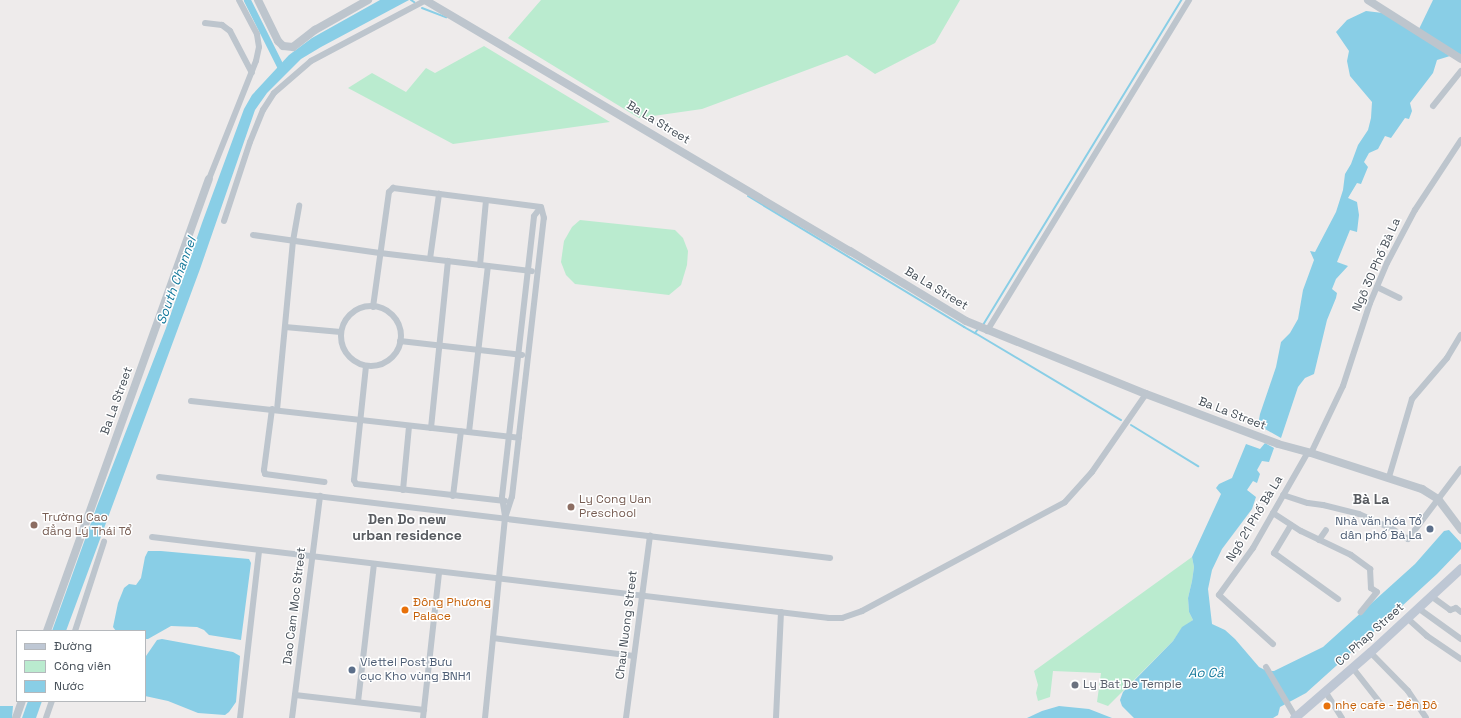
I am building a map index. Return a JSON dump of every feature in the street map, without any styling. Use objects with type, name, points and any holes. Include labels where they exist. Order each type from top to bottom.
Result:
[{"type":"main road","name":"Co Phap Street","points":[[1295,718],[1460,571]]},
{"type":"street","points":[[209,179],[252,73],[259,47],[257,34],[239,0]]},
{"type":"street","points":[[258,0],[278,41],[283,46],[293,47],[315,30],[368,0]]},
{"type":"street","points":[[224,221],[250,142],[263,110],[274,92],[311,61],[425,0]]},
{"type":"street","name":"Ba La Street","points":[[425,0],[966,321],[1146,394],[1278,444],[1309,452],[1422,489],[1438,499],[1461,530]]},
{"type":"street","points":[[987,330],[1189,0]]},
{"type":"street","points":[[1368,0],[1461,59]]},
{"type":"street","points":[[205,23],[222,25],[230,31],[252,73]]},
{"type":"street","points":[[1433,106],[1461,71]]},
{"type":"street","name":"Ngõ 30 Phố Bà La","points":[[1309,452],[1343,386],[1370,303],[1377,287],[1415,210],[1461,140]]},
{"type":"street","points":[[1455,150],[1461,154]]},
{"type":"street","name":"Ba La Street","points":[[47,630],[209,179]]},
{"type":"street","points":[[373,307],[389,192],[392,188],[541,207]]},
{"type":"street","points":[[430,259],[439,194]]},
{"type":"street","points":[[480,265],[486,200]]},
{"type":"street","points":[[299,206],[293,241],[285,327],[264,470],[265,474],[324,482]]},
{"type":"street","points":[[505,518],[502,501],[534,216],[541,207]]},
{"type":"street","points":[[485,718],[505,518],[510,502],[519,438],[544,218],[541,207]]},
{"type":"street","points":[[253,235],[380,253],[538,272]]},
{"type":"street","points":[[431,428],[448,261]]},
{"type":"street","points":[[469,432],[488,266]]},
{"type":"street","points":[[1377,287],[1400,298]]},
{"type":"street","points":[[373,307],[383,309],[396,320],[399,328],[400,340],[396,352],[390,359],[383,364],[366,366],[354,362],[345,353],[342,345],[341,332],[345,320],[351,314],[358,309],[373,307]]},
{"type":"street","points":[[285,327],[341,332]]},
{"type":"street","points":[[1389,477],[1412,399],[1447,358],[1461,335]]},
{"type":"street","points":[[400,340],[528,356]]},
{"type":"street","points":[[366,366],[354,480],[356,484],[510,502]]},
{"type":"street","points":[[152,537],[641,596],[829,618],[842,618],[862,611],[1065,502],[1083,484],[1146,394]]},
{"type":"street","points":[[191,401],[274,409],[361,421],[519,438]]},
{"type":"street","points":[[403,490],[409,426]]},
{"type":"street","points":[[453,496],[461,431]]},
{"type":"street","name":"Ngõ 21 Phố Bà La","points":[[1273,644],[1219,595],[1254,548],[1309,452]]},
{"type":"street","points":[[1284,495],[1308,503],[1324,505],[1359,514],[1391,528],[1408,539],[1461,469]]},
{"type":"street","points":[[159,477],[830,558]]},
{"type":"street","name":"Dao Cam Moc Street","points":[[292,718],[320,496]]},
{"type":"street","points":[[1273,513],[1291,525],[1351,555],[1370,569],[1370,588],[1377,592],[1361,612]]},
{"type":"street","points":[[1291,525],[1274,553],[1338,599]]},
{"type":"street","points":[[1319,540],[1326,530]]},
{"type":"street","name":"Chau Nuong Street","points":[[626,718],[650,536]]},
{"type":"street","points":[[75,630],[104,542]]},
{"type":"street","points":[[240,718],[259,550]]},
{"type":"street","points":[[358,702],[374,564]]},
{"type":"street","points":[[423,718],[439,572]]},
{"type":"street","points":[[1432,596],[1450,610],[1456,608],[1461,612]]},
{"type":"street","points":[[1418,608],[1461,639]]},
{"type":"street","points":[[776,718],[781,612]]},
{"type":"street","points":[[1406,618],[1427,636],[1461,659]]},
{"type":"street","points":[[493,638],[634,656]]},
{"type":"street","points":[[1370,652],[1408,691],[1426,718]]},
{"type":"street","points":[[1266,667],[1295,718]]},
{"type":"street","points":[[1352,667],[1381,704]]},
{"type":"street","points":[[1325,691],[1342,718]]},
{"type":"street","points":[[295,695],[424,710]]},
{"type":"street","points":[[16,718],[22,702]]},
{"type":"street","points":[[46,718],[52,702]]},
{"type":"green space","points":[[541,0],[960,0],[935,43],[875,74],[847,55],[702,109],[639,118],[508,38]]},
{"type":"green space","points":[[484,46],[610,122],[453,144],[348,88],[372,73],[406,92],[426,68],[435,73]]},
{"type":"green space","points":[[580,220],[675,230],[683,238],[688,251],[687,265],[681,285],[669,295],[575,284],[566,275],[561,262],[564,241],[572,227]]},
{"type":"green space","points":[[1192,557],[1194,567],[1188,598],[1189,612],[1193,620],[1182,628],[1173,641],[1108,706],[1097,702],[1101,673],[1053,671],[1050,697],[1038,701],[1036,693],[1038,685],[1034,671]]},
{"type":"water","name":"South Channel","points":[[380,0],[409,0],[301,59],[267,93],[255,110],[200,269],[66,630],[52,630],[97,506],[166,328],[202,223],[244,109],[252,95],[289,55],[312,38]]},
{"type":"water","points":[[1433,0],[1461,0],[1461,55],[1419,29]]},
{"type":"water","points":[[1366,11],[1383,13],[1450,56],[1437,60],[1433,73],[1410,103],[1412,111],[1409,119],[1405,118],[1391,138],[1385,136],[1378,149],[1369,153],[1364,162],[1368,167],[1361,184],[1357,183],[1348,198],[1357,202],[1359,215],[1357,232],[1350,230],[1337,262],[1348,266],[1336,279],[1332,289],[1337,293],[1336,298],[1327,320],[1314,374],[1305,378],[1298,387],[1281,438],[1258,425],[1260,414],[1276,367],[1281,342],[1290,333],[1298,319],[1303,290],[1314,260],[1310,251],[1315,252],[1336,212],[1343,190],[1345,174],[1351,164],[1358,145],[1368,130],[1371,118],[1372,102],[1350,76],[1347,61],[1349,51],[1336,32],[1347,20]]},
{"type":"water","name":"Ao Cả","points":[[1265,443],[1274,448],[1269,462],[1262,461],[1257,470],[1260,474],[1257,483],[1253,481],[1247,490],[1256,497],[1252,509],[1222,549],[1212,570],[1208,589],[1212,624],[1225,630],[1235,639],[1259,667],[1267,671],[1274,671],[1323,647],[1415,564],[1444,531],[1449,530],[1461,543],[1461,549],[1437,574],[1306,693],[1280,707],[1278,715],[1273,718],[1134,718],[1122,706],[1120,700],[1123,692],[1173,641],[1182,627],[1193,620],[1189,612],[1188,598],[1194,567],[1192,557],[1221,494],[1216,488],[1219,484],[1232,478],[1246,444],[1260,449]]},
{"type":"water","points":[[148,551],[161,551],[249,559],[251,563],[241,640],[209,635],[204,630],[197,627],[171,626],[148,639],[146,639],[146,630],[115,630],[113,627],[118,603],[124,588],[129,584],[136,585],[141,578],[145,557]]},
{"type":"water","points":[[162,639],[233,652],[240,656],[236,702],[229,712],[225,715],[198,713],[168,701],[146,696],[146,656],[157,640]]},
{"type":"water","points":[[28,702],[42,702],[36,718],[22,718]]},
{"type":"water","points":[[0,706],[13,706],[12,718],[0,718]]},
{"type":"water","points":[[1059,706],[1089,709],[1112,718],[1027,718],[1042,711]]},
{"type":"waterway","points":[[247,0],[282,70]]},
{"type":"waterway","points":[[983,325],[1181,0]]},
{"type":"waterway","points":[[422,8],[446,17]]},
{"type":"waterway","points":[[748,196],[964,327],[975,333],[978,329]]},
{"type":"waterway","points":[[975,333],[1121,420]]},
{"type":"waterway","points":[[1131,425],[1198,466]]},
{"type":"place","name":"Ly Cong Uan Preschool","points":[[571,507]]},
{"type":"place","name":"Trường Cao đẳng Lý Thái Tổ","points":[[34,525]]},
{"type":"place","name":"Nhà văn hóa Tổ dân phố Bà La","points":[[1430,529]]},
{"type":"place","name":"Đông Phương Palace","points":[[405,610]]},
{"type":"place","name":"Viettel Post Bưu cục Kho vùng BNH1","points":[[352,670]]},
{"type":"place","name":"Ly Bat De Temple","points":[[1075,685]]},
{"type":"place","name":"nhẹ cafe - Đền Đô","points":[[1327,706]]},
{"type":"district","name":"Bà La","points":[[1371,499]]},
{"type":"district","name":"Den Do new urban residence","points":[[407,528]]}]
